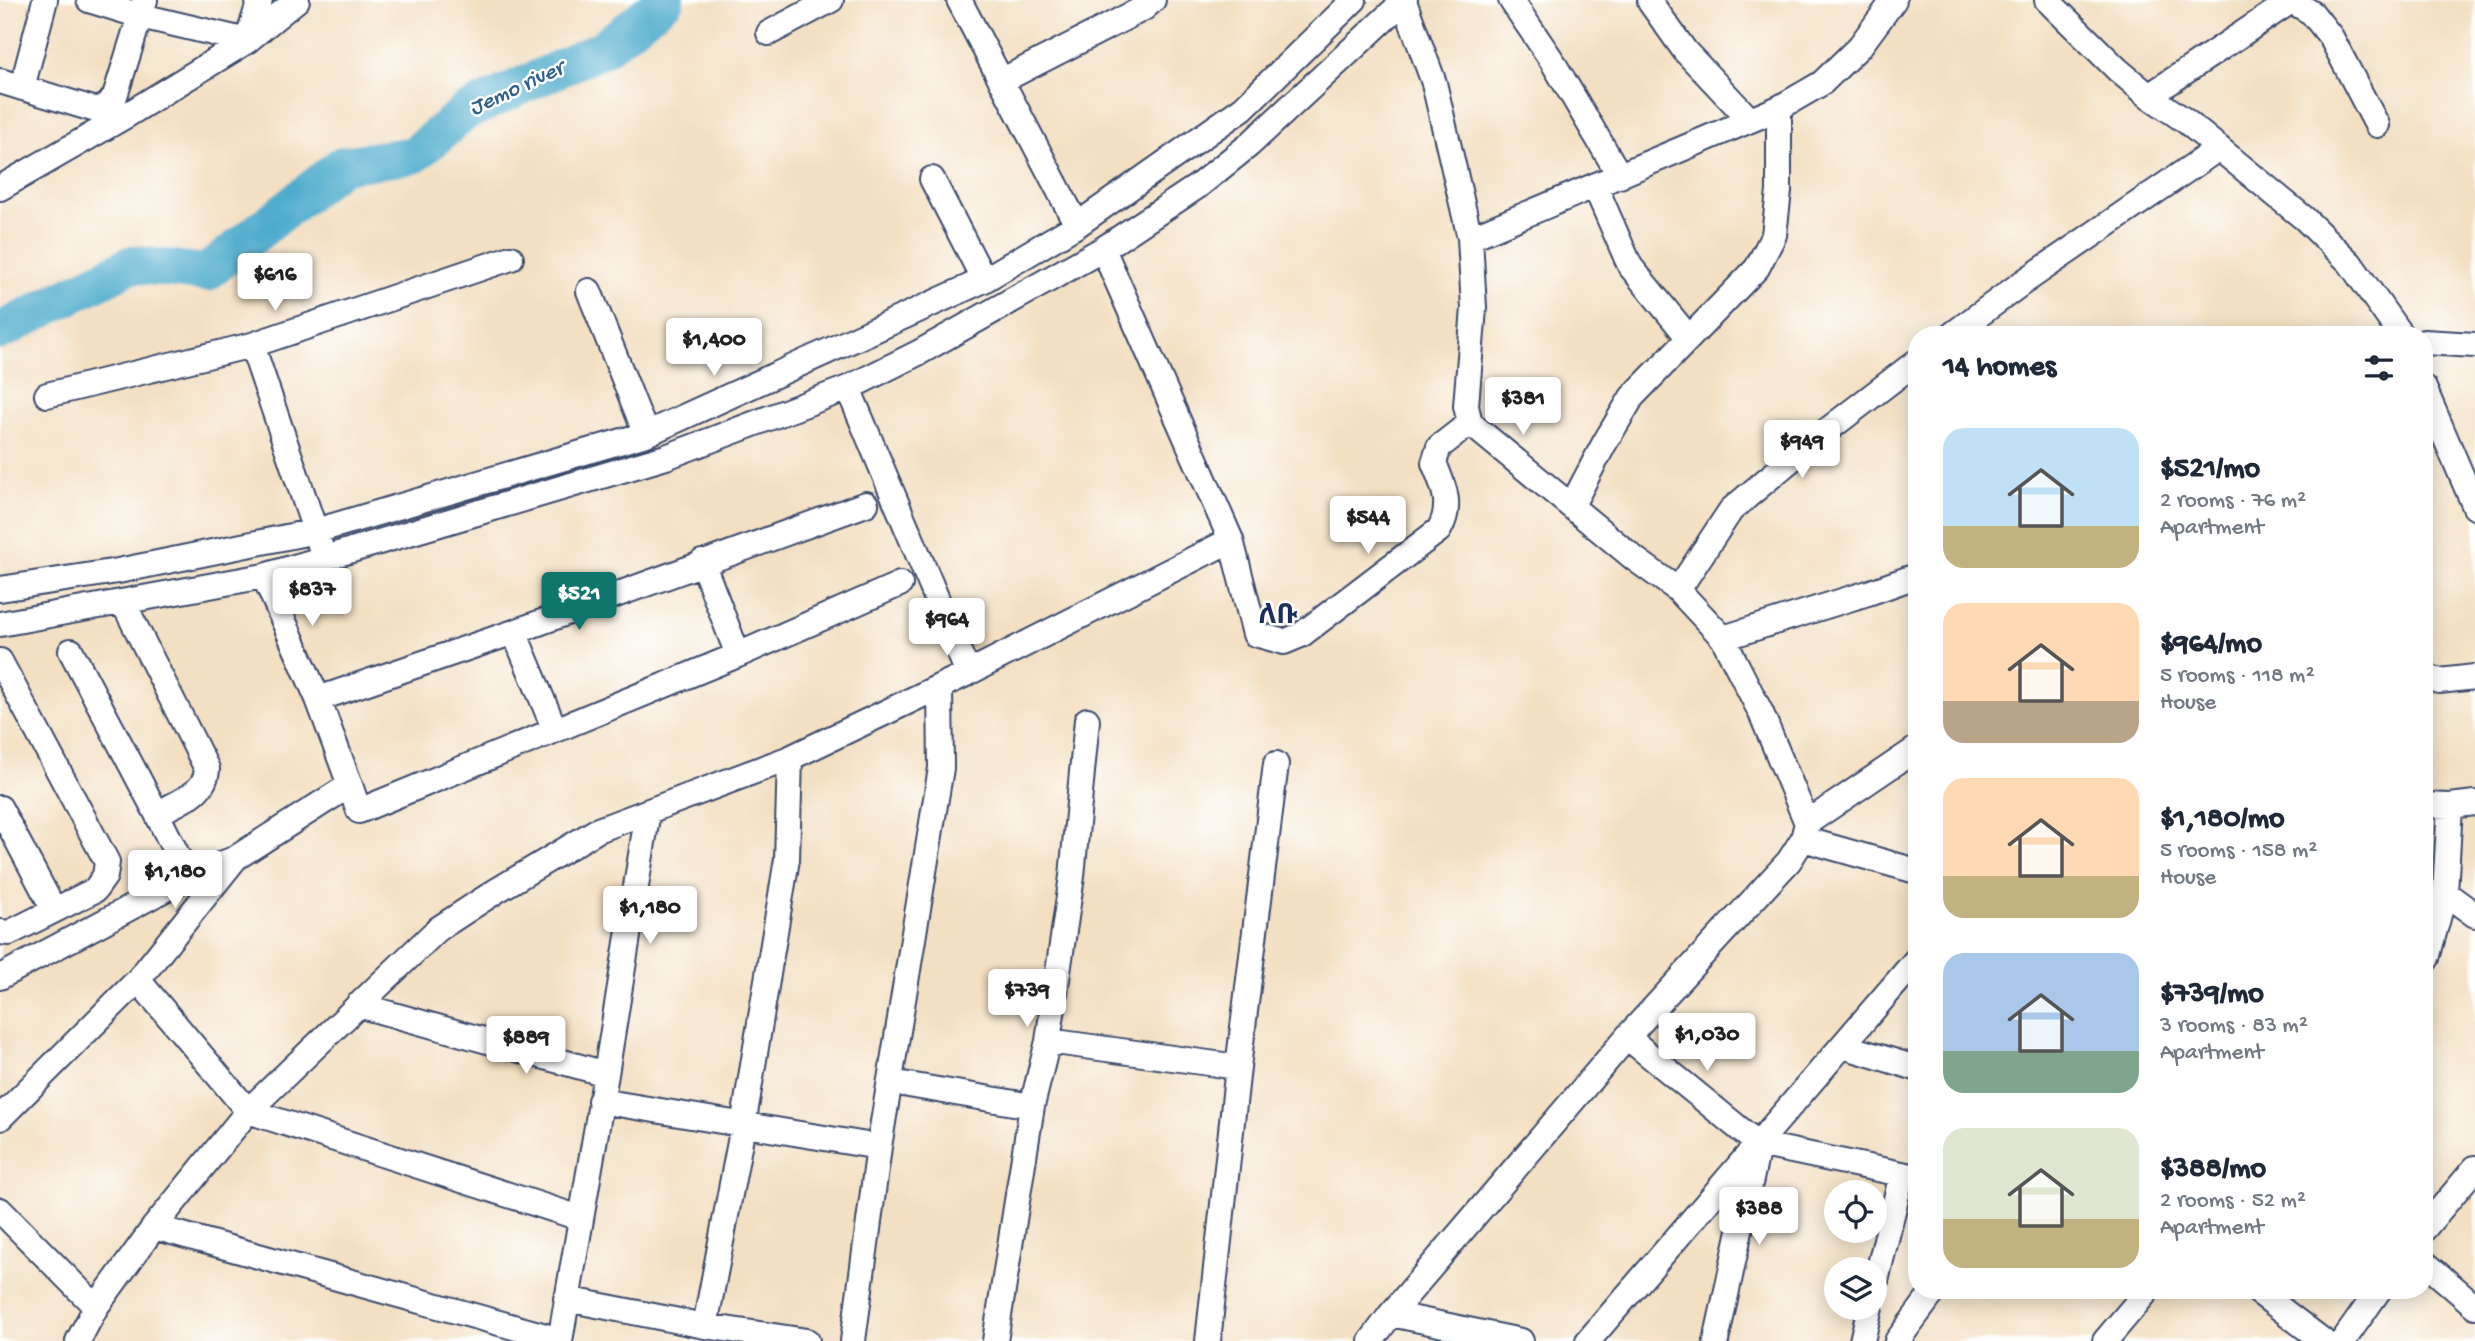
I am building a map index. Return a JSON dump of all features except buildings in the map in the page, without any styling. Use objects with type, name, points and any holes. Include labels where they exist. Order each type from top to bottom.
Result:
[{"type":"street","points":[[45,0],[11,85],[96,110],[117,111]]},
{"type":"street","points":[[89,0],[143,8],[247,41]]},
{"type":"street","points":[[247,41],[260,0]]},
{"type":"street","points":[[0,188],[117,111],[247,41],[297,0]]},
{"type":"street","points":[[769,33],[831,0]]},
{"type":"street","points":[[959,0],[1077,225]]},
{"type":"street","points":[[1001,81],[1144,8],[1153,0]]},
{"type":"street","points":[[0,589],[118,571],[316,531],[646,434],[984,280],[1077,225],[1243,108],[1354,0]]},
{"type":"street","points":[[1511,0],[1551,59],[1620,176]]},
{"type":"street","points":[[1470,238],[1779,108],[1822,83],[1860,46],[1894,0]]},
{"type":"street","points":[[2047,0],[2118,70],[2305,219],[2350,263],[2394,326]]},
{"type":"street","points":[[0,624],[264,576],[666,457],[848,388],[920,352],[1103,249],[1198,186],[1249,145],[1405,1],[1434,83],[1470,238],[1474,308],[1466,406],[1471,423],[1635,559],[1678,590],[1723,638],[1761,713],[1805,831],[1908,868]]},
{"type":"street","points":[[2149,96],[2291,1],[2312,13],[2331,37],[2377,125]]},
{"type":"street","points":[[1650,2],[1685,51],[1750,120]]},
{"type":"street","points":[[117,111],[115,96],[143,8]]},
{"type":"street","points":[[1572,505],[1632,397],[1757,268],[1774,235],[1779,191],[1779,108]]},
{"type":"street","points":[[1964,326],[2219,148]]},
{"type":"street","points":[[932,180],[984,280]]},
{"type":"street","points":[[1595,186],[1630,266],[1689,338]]},
{"type":"street","points":[[1103,249],[1231,540],[1255,634],[1284,642],[1301,635],[1439,530],[1447,517],[1445,489],[1434,463],[1439,447],[1471,423]]},
{"type":"street","points":[[47,395],[252,345],[511,258]]},
{"type":"street","points":[[589,290],[646,434]]},
{"type":"street","points":[[2433,343],[2475,345]]},
{"type":"street","points":[[252,345],[325,559]]},
{"type":"street","points":[[1678,590],[1731,510],[1812,442],[1908,368]]},
{"type":"street","points":[[848,388],[968,673]]},
{"type":"street","points":[[2433,409],[2475,507]]},
{"type":"street","points":[[318,699],[514,632],[866,504]]},
{"type":"street","points":[[78,1341],[96,1307],[154,1227],[248,1111],[438,929],[496,891],[598,831],[790,758],[940,687],[1231,540]]},
{"type":"street","points":[[702,562],[738,655]]},
{"type":"street","points":[[264,576],[318,699],[359,811],[738,655],[900,584]]},
{"type":"street","points":[[1723,638],[1908,579]]},
{"type":"street","points":[[122,602],[207,769],[201,789],[157,814]]},
{"type":"street","points":[[514,632],[555,730]]},
{"type":"street","points":[[71,651],[188,877]]},
{"type":"street","points":[[0,661],[107,862],[105,876],[95,890],[9,933],[0,932]]},
{"type":"street","points":[[2433,679],[2439,681],[2475,677]]},
{"type":"street","points":[[853,1341],[879,1147],[942,768],[940,687]]},
{"type":"street","points":[[995,1341],[1032,1106],[1048,1041],[1072,876],[1087,720]]},
{"type":"street","points":[[1371,1341],[1627,1037],[1789,861],[1805,831],[1908,755]]},
{"type":"street","points":[[705,1326],[743,1126],[787,859],[790,758]]},
{"type":"street","points":[[1208,1341],[1238,1067],[1276,764]]},
{"type":"street","points":[[0,977],[188,877],[234,859],[350,785]]},
{"type":"street","points":[[2433,805],[2475,803]]},
{"type":"street","points":[[2433,933],[2445,893],[2451,806]]},
{"type":"street","points":[[0,808],[54,910]]},
{"type":"street","points":[[154,1227],[560,1340],[648,811]]},
{"type":"street","points":[[0,1118],[138,980],[234,859]]},
{"type":"street","points":[[2445,893],[2475,915]]},
{"type":"street","points":[[1588,1341],[1908,969]]},
{"type":"street","points":[[138,980],[248,1111],[580,1219]]},
{"type":"street","points":[[358,1005],[606,1074]]},
{"type":"street","points":[[1627,1037],[1758,1144],[1908,1175]]},
{"type":"street","points":[[1048,1041],[1238,1067]]},
{"type":"street","points":[[1843,1046],[1908,1066]]},
{"type":"street","points":[[891,1082],[1032,1106]]},
{"type":"street","points":[[600,1101],[879,1147]]},
{"type":"street","points":[[1716,1341],[1758,1144]]},
{"type":"street","points":[[2433,1218],[2475,1168]]},
{"type":"street","points":[[1884,1257],[1908,1178]]},
{"type":"street","points":[[0,1210],[96,1307]]},
{"type":"street","points":[[2433,1270],[2475,1306]]},
{"type":"street","points":[[566,1299],[666,1330],[705,1326],[793,1340]]},
{"type":"street","points":[[1897,1341],[1928,1299]]},
{"type":"street","points":[[2105,1341],[2140,1299]]},
{"type":"street","points":[[2268,1299],[2323,1341]]},
{"type":"street","points":[[2343,1341],[2373,1299]]},
{"type":"street","points":[[1391,1314],[1521,1341]]},
{"type":"street","points":[[1862,1341],[1867,1320]]},
{"type":"waterway","name":"Jemo river","points":[[0,331],[132,264],[206,273],[342,165],[414,155],[465,112],[604,48],[665,0]]},
{"type":"district","name":"ለቡ","points":[[1278,617]]}]
